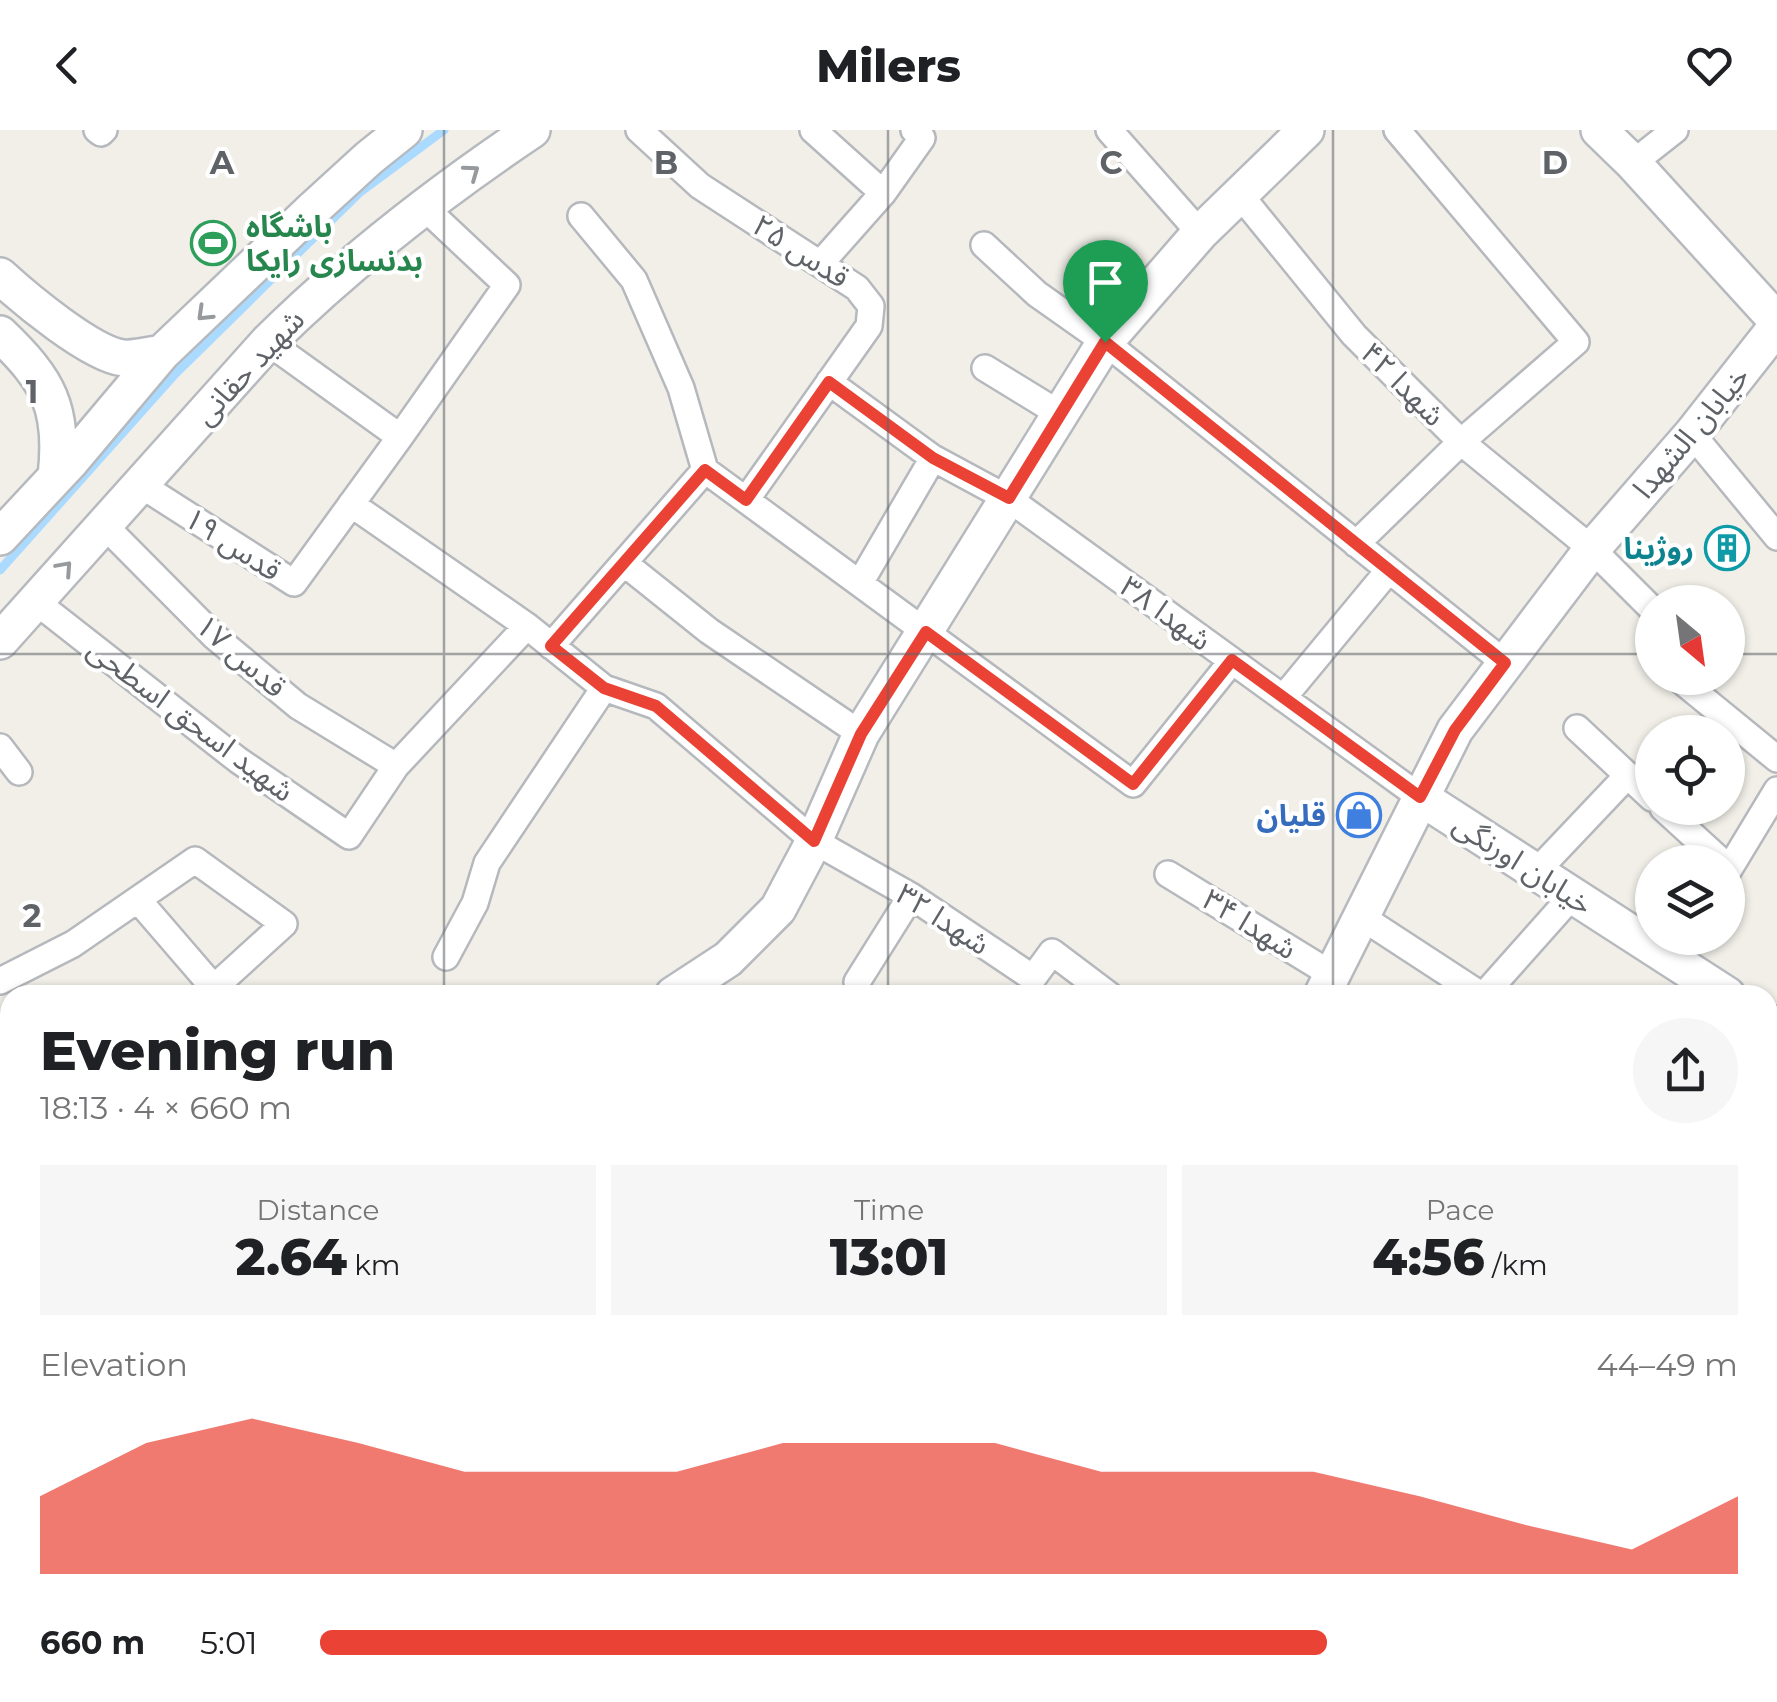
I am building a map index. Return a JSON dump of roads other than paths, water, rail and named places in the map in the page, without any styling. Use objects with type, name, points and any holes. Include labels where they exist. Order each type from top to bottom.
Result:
[{"type":"street","points":[[0,537],[162,354],[311,211],[404,130]]},
{"type":"street","name":"شهید حقانی","points":[[0,641],[268,342],[316,296],[424,207],[532,130]]},
{"type":"street","name":"قدس ۲۵","points":[[639,130],[700,186],[858,288],[870,306],[869,326],[746,500]]},
{"type":"street","points":[[812,130],[883,192]]},
{"type":"street","points":[[1109,130],[1200,233]]},
{"type":"street","points":[[689,985],[728,960],[778,908],[814,841],[861,734],[1105,342],[1200,233],[1306,130]]},
{"type":"street","points":[[1356,544],[1460,442],[1576,342],[1397,130]]},
{"type":"street","points":[[1599,130],[1634,163],[1777,323]]},
{"type":"street","points":[[1634,163],[1674,130]]},
{"type":"street","points":[[822,263],[883,192],[918,134]]},
{"type":"street","name":"شهدا ۴۲","points":[[1240,195],[1354,334],[1460,442],[1592,549],[1635,592]]},
{"type":"street","points":[[351,504],[507,285],[424,207]]},
{"type":"street","points":[[580,216],[634,280],[681,388],[705,470],[1133,784],[1232,660]]},
{"type":"street","points":[[984,245],[1038,294],[1105,342],[1505,663]]},
{"type":"street","points":[[0,276],[27,301],[99,350],[125,358],[162,354]]},
{"type":"street","name":"خیابان الشهدا","points":[[1326,985],[1455,730],[1592,549],[1692,434],[1777,323]]},
{"type":"street","points":[[28,362],[48,354],[58,344],[61,324]]},
{"type":"street","points":[[0,334],[45,386],[60,442],[56,477]]},
{"type":"street","points":[[268,342],[400,437]]},
{"type":"street","points":[[985,368],[1060,414]]},
{"type":"street","name":"شهدا ۳۸","points":[[829,382],[933,458],[1009,498],[1420,797]]},
{"type":"street","points":[[1692,434],[1777,536]]},
{"type":"street","points":[[860,583],[933,458]]},
{"type":"street","points":[[551,646],[705,470]]},
{"type":"street","name":"قدس ۱۹","points":[[142,484],[294,583],[351,504]]},
{"type":"street","name":"شهدا ۳۲","points":[[351,504],[527,626],[604,688],[656,706],[814,841],[911,896],[1024,985]]},
{"type":"street","name":"قدس ۱۷","points":[[104,525],[215,638],[298,706],[396,766]]},
{"type":"street","points":[[624,563],[708,631],[861,734]]},
{"type":"street","points":[[1283,698],[1389,570]]},
{"type":"street","name":"شهید اسحق اسطحی","points":[[35,601],[238,760],[348,836],[396,766]]},
{"type":"street","points":[[396,766],[527,626]]},
{"type":"street","points":[[446,957],[475,903],[487,864],[604,688]]},
{"type":"street","points":[[1699,695],[1777,759]]},
{"type":"street","points":[[1577,728],[1635,782]]},
{"type":"street","points":[[0,747],[20,772]]},
{"type":"street","points":[[1536,872],[1628,776]]},
{"type":"street","points":[[1741,845],[1777,790]]},
{"type":"street","name":"خیابان اورنگی","points":[[1420,797],[1572,896],[1635,927]]},
{"type":"street","points":[[1681,825],[1702,845]]},
{"type":"street","points":[[0,981],[73,944],[194,860],[284,924],[218,985]]},
{"type":"street","name":"شهدا ۳۴","points":[[1168,874],[1326,985]]},
{"type":"street","points":[[857,982],[911,896]]},
{"type":"street","points":[[1492,985],[1572,896]]},
{"type":"street","points":[[139,901],[205,985]]},
{"type":"street","points":[[1360,916],[1467,985]]},
{"type":"street","name":"شهدا ۳۲","points":[[1028,985],[1052,952],[1097,985]]},
{"type":"street","name":"خیابان اورنگی","points":[[1686,955],[1717,985]]},
{"type":"waterway","points":[[0,570],[175,374],[359,193],[444,130]]},
{"type":"place","name":"باشگاه بدنسازی رایکا","points":[[213,243]]},
{"type":"place","name":"روژینا","points":[[1727,548]]},
{"type":"place","name":"قلیان","points":[[1359,815]]}]
